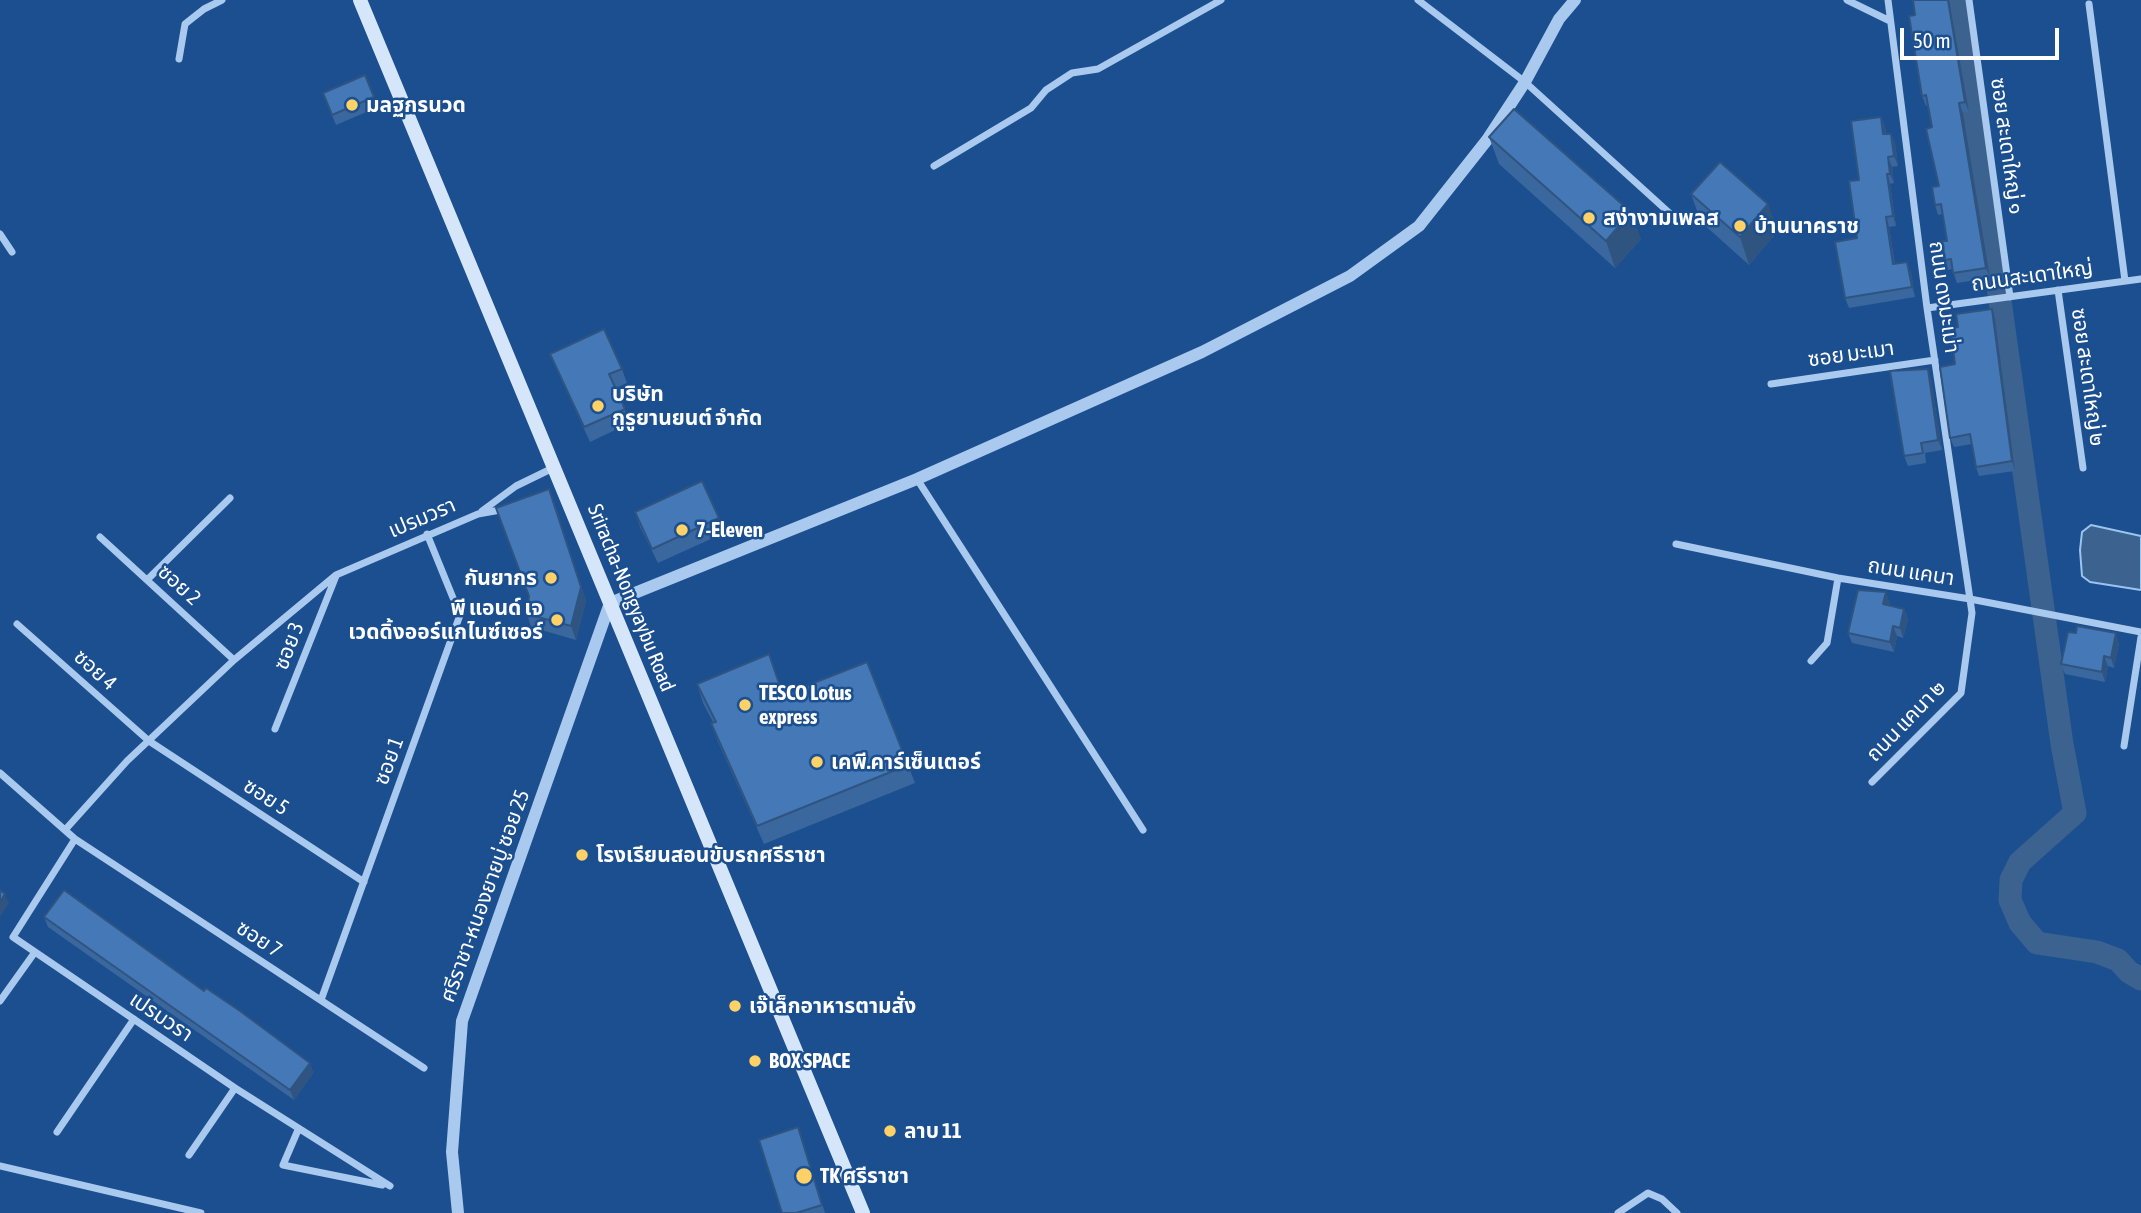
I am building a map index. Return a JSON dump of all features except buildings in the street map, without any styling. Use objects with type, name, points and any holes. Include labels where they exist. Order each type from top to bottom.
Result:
[{"type":"main road","name":"Sriracha-Nongyaybu Road","points":[[360,0],[555,467],[558,490],[610,603],[863,1213]]},
{"type":"street","points":[[179,59],[185,24],[222,0]]},
{"type":"street","points":[[934,166],[1031,108],[1046,90],[1072,73],[1098,69],[1221,0]]},
{"type":"street","points":[[1418,0],[1525,82],[1676,219]]},
{"type":"street","points":[[610,603],[716,563],[917,479],[1202,352],[1350,276],[1419,226],[1487,139],[1525,82],[1559,19],[1575,0]]},
{"type":"street","points":[[1847,0],[1890,21]]},
{"type":"street","name":"ถนน ดงมะเม่า","points":[[1888,0],[1927,308],[1970,599]]},
{"type":"street","name":"ซอย สะเดาใหญ่ ๑","points":[[1969,0],[2010,297]]},
{"type":"street","points":[[2089,4],[2125,281]]},
{"type":"street","points":[[0,234],[12,252]]},
{"type":"street","name":"ถนนสะเดาใหญ่","points":[[1927,308],[2141,279]]},
{"type":"street","name":"ซอย สะเดาใหญ่ ๒","points":[[2058,290],[2082,468]]},
{"type":"street","name":"ซอย มะเมา","points":[[1771,384],[1935,360]]},
{"type":"street","name":"เปรมวรา","points":[[478,514],[516,486],[555,467]]},
{"type":"street","points":[[917,479],[1143,830]]},
{"type":"street","points":[[147,580],[230,498]]},
{"type":"street","name":"เปรมวรา","points":[[65,830],[149,741],[234,660],[336,575],[478,514],[520,507]]},
{"type":"street","name":"ซอย 1","points":[[321,1000],[460,615],[428,534]]},
{"type":"street","name":"ซอย 2","points":[[100,537],[234,660]]},
{"type":"street","name":"ถนน แคนา","points":[[1676,544],[1838,578],[2059,616],[2141,635]]},
{"type":"street","name":"ซอย 3","points":[[275,729],[336,575]]},
{"type":"street","points":[[1811,661],[1827,643],[1838,578]]},
{"type":"street","name":"ถนน แคนา ๒","points":[[1872,782],[1961,693],[1972,613],[1970,599]]},
{"type":"street","name":"ศรีราชา-หนองยายบู่ ซอย 25","points":[[458,1213],[452,1152],[462,1021],[610,603]]},
{"type":"street","name":"ซอย 4","points":[[17,624],[149,741]]},
{"type":"street","points":[[2124,746],[2141,635]]},
{"type":"street","name":"ซอย 5","points":[[149,741],[364,881]]},
{"type":"street","name":"ซอย 7","points":[[0,773],[75,839],[424,1068]]},
{"type":"street","name":"เปรมวรา","points":[[75,839],[13,937],[298,1130],[390,1186],[283,1165],[298,1130]]},
{"type":"street","points":[[0,1001],[35,952]]},
{"type":"street","points":[[57,1132],[134,1019]]},
{"type":"street","points":[[188,1155],[235,1088]]},
{"type":"street","points":[[0,1167],[201,1213]]},
{"type":"street","points":[[1618,1213],[1648,1193],[1662,1199],[1677,1213]]},
{"type":"water","points":[[2091,525],[2141,536],[2141,590],[2090,582],[2082,576],[2082,532]]},
{"type":"waterway","points":[[1958,0],[2062,744],[2075,813],[2020,862],[2011,880],[2010,900],[2020,923],[2037,943],[2097,952],[2118,960],[2129,972],[2141,979]]},
{"type":"place","name":"มลฐกรนวด","points":[[352,105]]},
{"type":"place","name":"สง่างามเพลส","points":[[1589,218]]},
{"type":"place","name":"บ้านนาคราช","points":[[1740,226]]},
{"type":"place","name":"บริษัท กูรูยานยนต์ จำกัด","points":[[598,406]]},
{"type":"place","name":"7-Eleven","points":[[682,530]]},
{"type":"place","name":"กันยากร","points":[[551,578]]},
{"type":"place","name":"พี แอนด์ เจ เวดดิ้งออร์แกไนซ์เซอร์","points":[[557,620]]},
{"type":"place","name":"TESCO Lotus express","points":[[745,705]]},
{"type":"place","name":"เคพี.คาร์เซ็นเตอร์","points":[[817,762]]},
{"type":"place","name":"โรงเรียนสอนขับรถศรีราชา","points":[[582,855]]},
{"type":"place","name":"เจ๊เล็กอาหารตามสั่ง","points":[[735,1006]]},
{"type":"place","name":"BOX SPACE","points":[[755,1061]]},
{"type":"place","name":"ลาบ 11","points":[[890,1131]]},
{"type":"place","name":"TK ศรีราชา","points":[[804,1176]]}]
